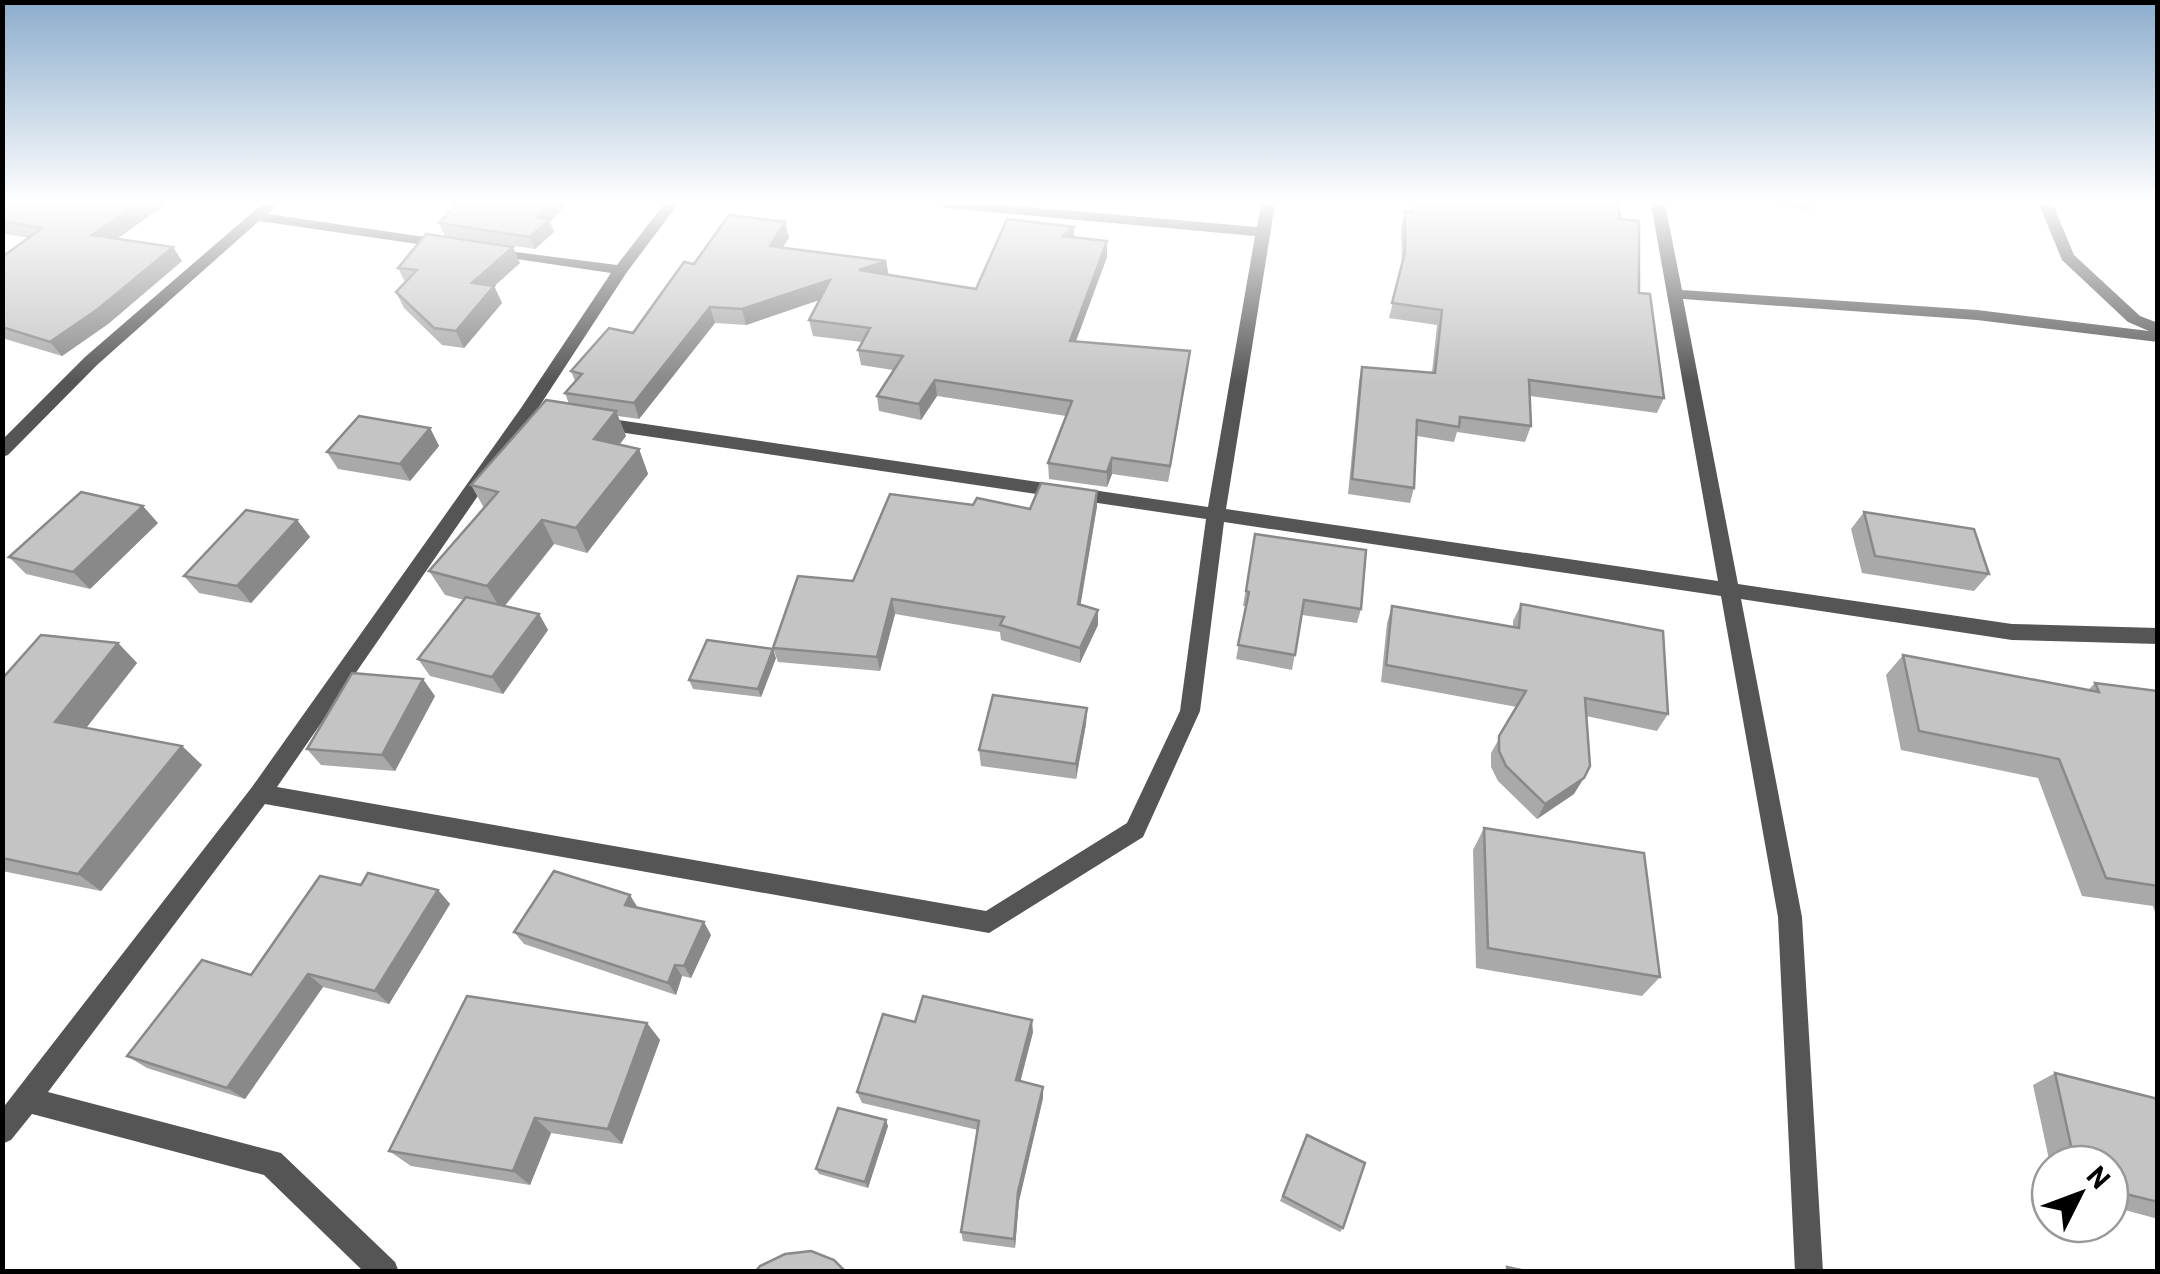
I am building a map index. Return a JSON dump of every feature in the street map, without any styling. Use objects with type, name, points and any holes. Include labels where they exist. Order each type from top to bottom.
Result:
[{"type":"street","points":[[2,451],[91,361],[201,263]]},
{"type":"street","points":[[576,263],[620,270]]},
{"type":"street","points":[[2,1131],[260,794],[537,414],[625,263]]},
{"type":"street","points":[[260,794],[989,922],[1135,830],[1190,712],[1216,515],[1258,263]]},
{"type":"street","points":[[1669,263],[1790,918],[1808,1272]]},
{"type":"street","points":[[2075,263],[2134,318],[2158,328]]},
{"type":"street","points":[[1675,294],[1892,307],[2076,324],[2158,336]]},
{"type":"street","points":[[586,421],[2012,632],[2158,636]]},
{"type":"street","points":[[29,1100],[271,1163],[385,1272]]},
{"type":"building","points":[[2,263],[153,263],[50,342],[2,327]]},
{"type":"building","points":[[402,263],[494,263],[472,283],[494,286],[456,331],[434,328],[396,292],[417,270],[398,268]]},
{"type":"building","points":[[683,263],[879,263],[859,270],[976,289],[987,263],[1099,263],[1070,341],[1190,351],[1170,466],[1112,458],[1107,472],[1048,463],[1072,401],[935,380],[919,404],[877,396],[903,356],[858,350],[870,328],[809,320],[830,280],[742,309],[710,307],[634,403],[565,393],[582,374],[571,371],[609,328],[633,333]]},
{"type":"building","points":[[1402,263],[1639,263],[1639,293],[1650,294],[1664,398],[1529,380],[1531,426],[1460,417],[1459,427],[1417,420],[1414,488],[1352,479],[1362,367],[1435,373],[1442,310],[1392,303]]},
{"type":"building","points":[[546,400],[616,411],[594,439],[639,449],[576,528],[542,520],[487,586],[429,571],[498,492],[471,485]]},
{"type":"building","points":[[359,416],[430,428],[400,464],[327,452]]},
{"type":"building","points":[[1041,483],[1097,491],[1078,604],[1098,610],[1080,648],[1000,625],[1004,617],[892,599],[877,657],[773,648],[798,576],[853,581],[890,494],[973,505],[977,498],[1030,509]]},
{"type":"building","points":[[81,492],[143,506],[73,572],[9,557]]},
{"type":"building","points":[[246,510],[297,520],[237,586],[184,576]]},
{"type":"building","points":[[1864,512],[1974,529],[1989,574],[1875,556]]},
{"type":"building","points":[[1255,534],[1366,550],[1361,609],[1304,600],[1295,655],[1238,645]]},
{"type":"building","points":[[466,597],[539,614],[492,677],[418,659]]},
{"type":"building","points":[[1521,604],[1663,631],[1668,714],[1585,698],[1590,766],[1584,778],[1545,804],[1506,766],[1499,751],[1499,736],[1526,691],[1386,665],[1392,606],[1519,628]]},
{"type":"building","points":[[41,635],[118,643],[55,722],[182,746],[78,874],[2,858],[2,679]]},
{"type":"building","points":[[707,640],[773,649],[758,689],[689,680]]},
{"type":"building","points":[[1903,655],[2099,692],[2095,683],[2158,691],[2158,886],[2106,878],[2059,759],[1919,731]]},
{"type":"building","points":[[352,673],[423,679],[382,755],[307,749]]},
{"type":"building","points":[[993,695],[1087,708],[1076,764],[979,750]]},
{"type":"building","points":[[1484,828],[1644,853],[1660,977],[1488,948]]},
{"type":"building","points":[[554,871],[630,895],[625,905],[704,922],[684,966],[675,965],[668,983],[514,932]]},
{"type":"building","points":[[368,873],[438,890],[375,991],[308,974],[227,1088],[127,1056],[202,960],[251,975],[320,876],[361,885]]},
{"type":"building","points":[[467,996],[647,1023],[608,1129],[535,1118],[513,1171],[389,1151]]},
{"type":"building","points":[[923,996],[1032,1020],[1016,1080],[1043,1087],[1018,1192],[1014,1239],[961,1232],[979,1121],[857,1092],[883,1014],[915,1022]]},
{"type":"building","points":[[2055,1073],[2158,1099],[2158,1202],[2130,1195],[2130,1144],[2071,1144]]},
{"type":"building","points":[[838,1108],[886,1120],[865,1182],[816,1169]]},
{"type":"building","points":[[1307,1135],[1365,1163],[1343,1228],[1283,1196]]},
{"type":"building","points":[[811,1251],[834,1260],[846,1272],[755,1272],[785,1254]]}]
